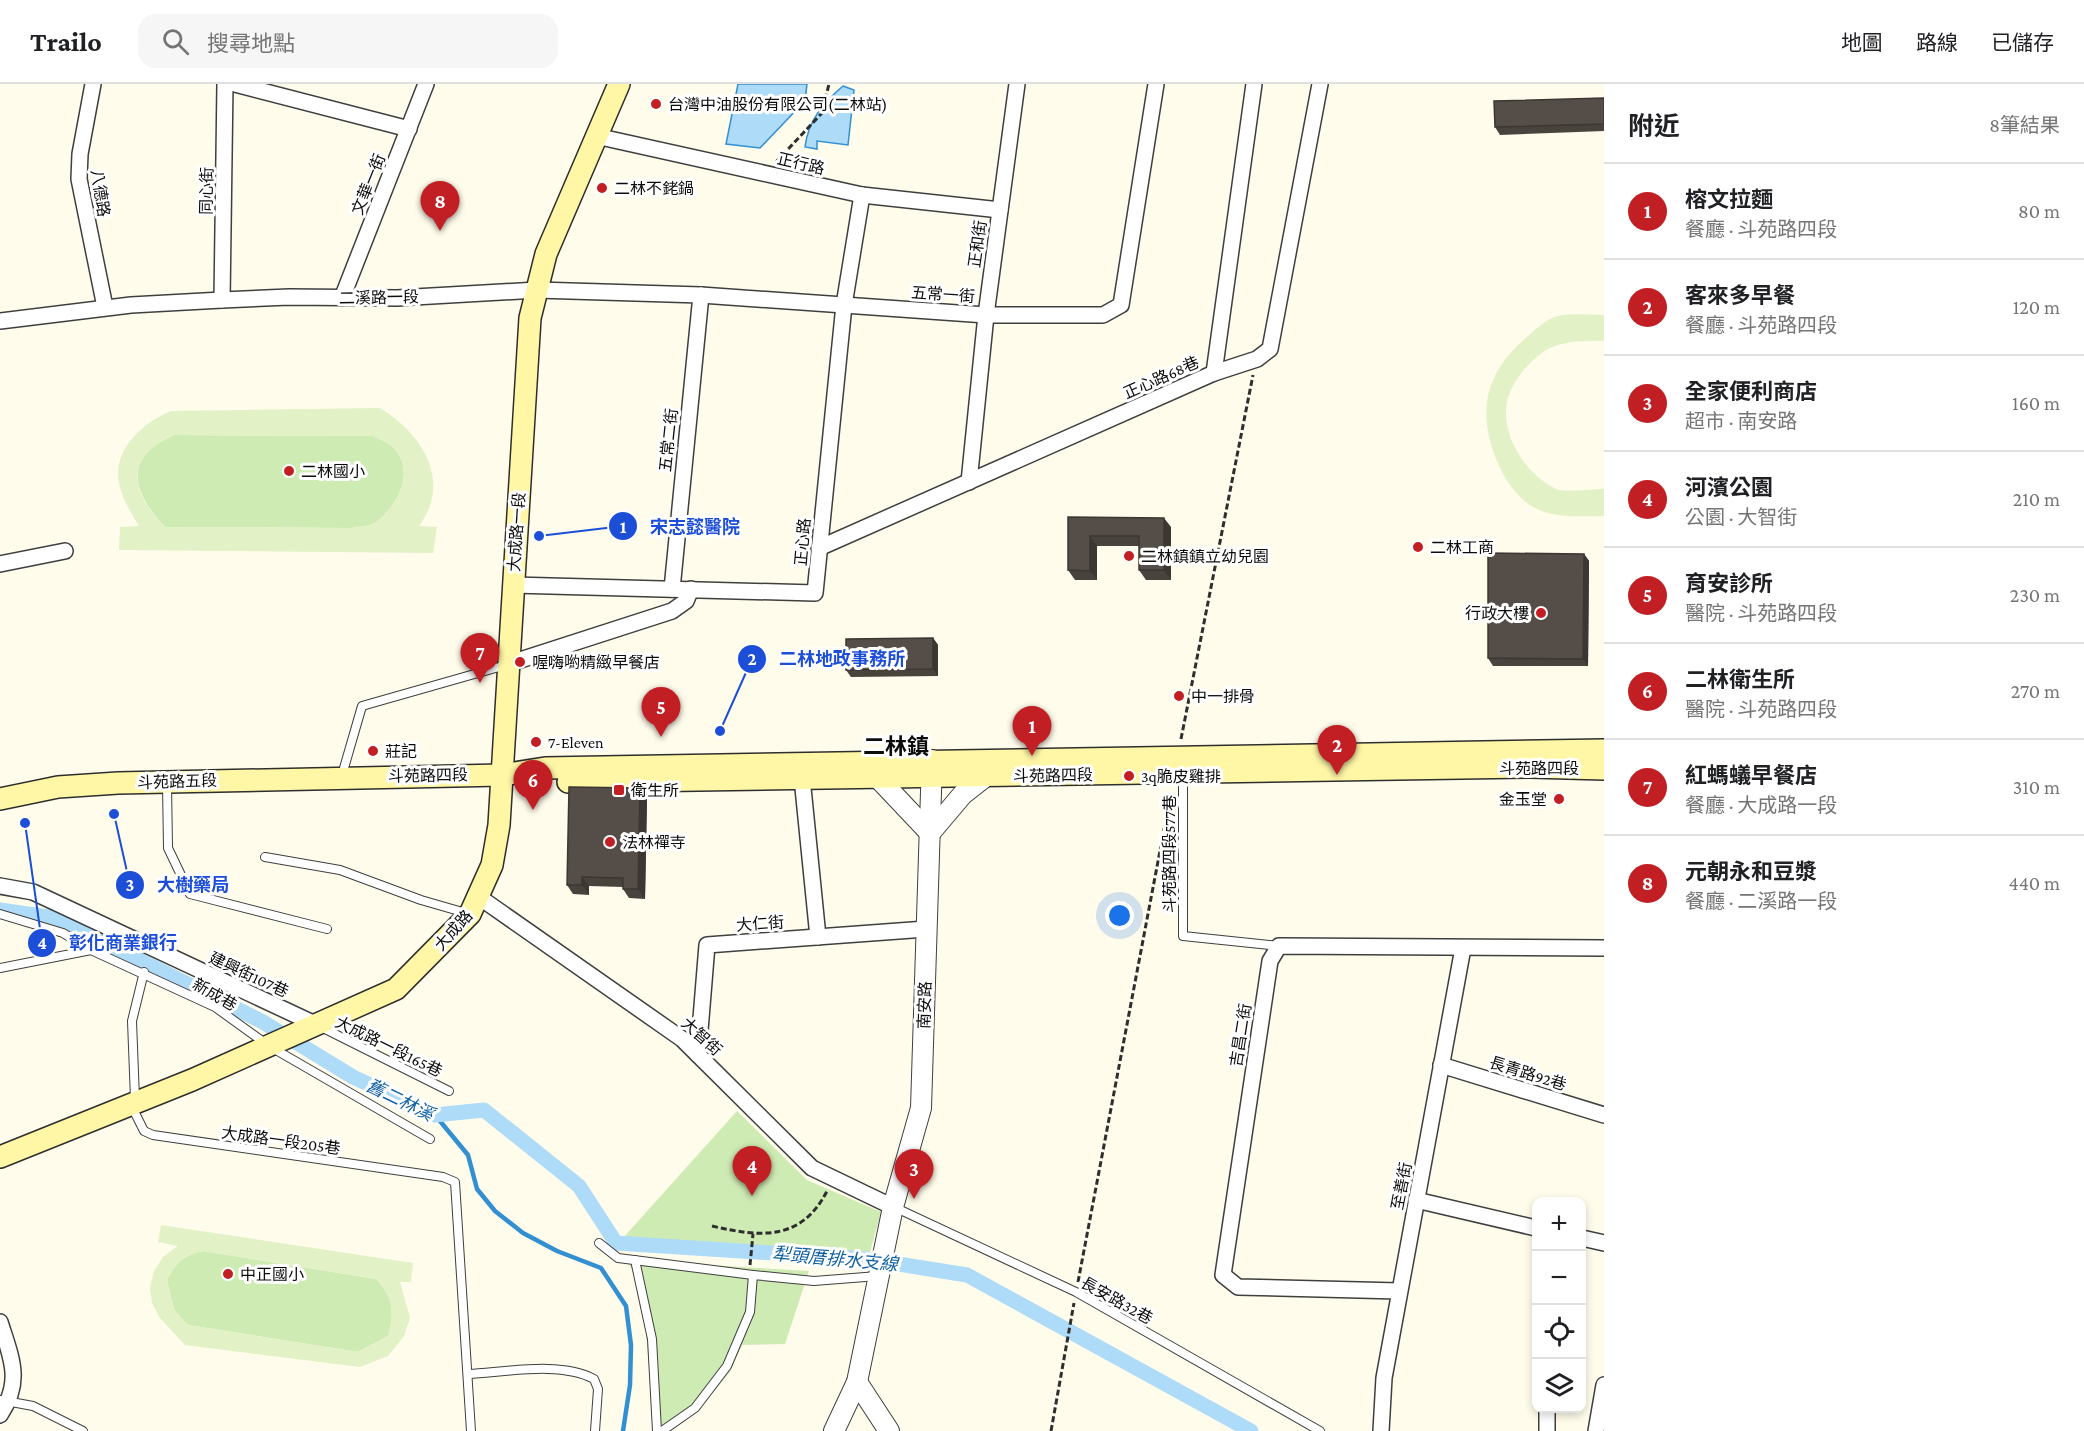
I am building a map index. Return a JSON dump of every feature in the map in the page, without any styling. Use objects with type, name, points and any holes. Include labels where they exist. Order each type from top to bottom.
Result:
[{"type":"main road","points":[[537,290],[546,254],[619,84]]},
{"type":"main road","name":"大成路一段","points":[[502,775],[530,318],[537,290]]},
{"type":"main road","name":"斗苑路四段","points":[[502,775],[542,782],[877,777],[933,768],[986,776],[1604,750]]},
{"type":"main road","name":"斗苑路四段","points":[[348,776],[502,775],[545,768],[1530,767],[1604,769]]},
{"type":"main road","name":"大成路","points":[[269,1046],[396,989],[475,905],[492,865],[499,825],[502,775]]},
{"type":"main road","name":"斗苑路五段","points":[[0,800],[58,787],[167,781],[348,776]]},
{"type":"main road","points":[[0,1157],[133,1105],[269,1046]]},
{"type":"street","name":"八德路","points":[[93,84],[80,154],[79,179],[105,308]]},
{"type":"street","name":"同心街","points":[[222,300],[225,84]]},
{"type":"street","points":[[234,84],[409,129]]},
{"type":"street","name":"文華一街","points":[[342,297],[426,84]]},
{"type":"street","name":"正和街","points":[[969,482],[986,315],[1017,84]]},
{"type":"street","name":"五常一街","points":[[537,290],[701,295],[986,315],[1103,315],[1121,306],[1156,84]]},
{"type":"street","points":[[1214,373],[1254,84]]},
{"type":"street","points":[[1257,359],[1270,349],[1320,84]]},
{"type":"street","name":"正行路","points":[[596,136],[862,195],[1000,210]]},
{"type":"street","name":"正心路","points":[[513,585],[815,593],[844,305],[862,195]]},
{"type":"street","name":"二溪路一段","points":[[0,321],[105,308],[222,300],[397,298],[537,290]]},
{"type":"street","name":"五常二街","points":[[672,589],[701,295]]},
{"type":"street","name":"正心路68巷","points":[[819,548],[1214,373],[1257,359]]},
{"type":"street","points":[[0,564],[65,551]]},
{"type":"street","points":[[508,664],[672,611],[686,601],[691,589]]},
{"type":"street","name":"南安路","points":[[880,1276],[893,1207],[921,1108],[933,768]]},
{"type":"street","points":[[877,777],[930,833],[963,794],[986,776]]},
{"type":"street","points":[[802,778],[818,937]]},
{"type":"street","name":"建興街107巷","points":[[0,886],[33,892],[317,1025]]},
{"type":"street","name":"大智街","points":[[475,905],[682,1039],[812,1168],[893,1207]]},
{"type":"street","name":"大仁街","points":[[698,1055],[707,945],[926,929]]},
{"type":"street","points":[[1278,946],[1604,948]]},
{"type":"street","name":"吉昌二街","points":[[1278,946],[1270,961],[1223,1275],[1238,1287],[1399,1291]]},
{"type":"street","name":"至善街","points":[[1381,1431],[1384,1378],[1463,948]]},
{"type":"street","name":"長青路92巷","points":[[1441,1065],[1604,1115]]},
{"type":"street","points":[[1416,1200],[1532,1227]]},
{"type":"street","points":[[1586,1239],[1604,1243]]},
{"type":"street","points":[[834,1431],[857,1382],[880,1276]]},
{"type":"street","points":[[0,1322],[15,1368],[0,1415]]},
{"type":"street","points":[[857,1382],[889,1431]]},
{"type":"street","points":[[1596,1431],[1604,1385]]},
{"type":"street","points":[[1547,1413],[1547,1431]]},
{"type":"lane","points":[[348,776],[362,706],[508,664]]},
{"type":"lane","name":"斗苑路四段577巷","points":[[1178,767],[1182,936],[1278,946]]},
{"type":"lane","points":[[167,781],[168,848],[190,894],[327,929]]},
{"type":"lane","points":[[266,857],[339,870],[421,900],[475,905]]},
{"type":"lane","name":"新成巷","points":[[0,914],[63,933],[91,950],[144,972],[214,1007],[269,1046],[430,1138]]},
{"type":"lane","points":[[0,968],[91,950]]},
{"type":"lane","points":[[133,1105],[132,1021],[144,972]]},
{"type":"lane","name":"大成路一段165巷","points":[[317,1025],[449,1091]]},
{"type":"lane","name":"大成路一段205巷","points":[[133,1105],[144,1131],[153,1135],[443,1177],[455,1182],[458,1195],[469,1374]]},
{"type":"lane","name":"長安路32巷","points":[[893,1207],[1076,1292],[1320,1431]]},
{"type":"lane","points":[[599,1243],[618,1258],[753,1275],[814,1281],[880,1276]]},
{"type":"lane","points":[[635,1260],[652,1339],[657,1431]]},
{"type":"lane","points":[[662,1431],[695,1408],[727,1366],[750,1312],[753,1275]]},
{"type":"lane","points":[[471,1431],[469,1374],[563,1369],[582,1372],[594,1379],[597,1389],[595,1431]]},
{"type":"lane","points":[[4,1400],[33,1406],[83,1431]]},
{"type":"path","points":[[763,173],[822,113],[829,84]]},
{"type":"path","points":[[1051,1431],[1257,359]]},
{"type":"path","points":[[712,1226],[753,1234],[775,1234],[797,1225],[813,1214],[831,1182]]},
{"type":"path","points":[[751,1260],[753,1234]]},
{"type":"green space","points":[[1563,315],[1604,315],[1604,341],[1570,342],[1550,348],[1535,359],[1521,374],[1507,400],[1506,421],[1513,444],[1526,465],[1535,474],[1558,489],[1570,491],[1604,489],[1604,516],[1568,516],[1541,511],[1521,498],[1511,487],[1500,467],[1487,425],[1489,392],[1502,363],[1514,349],[1546,321]]},
{"type":"green space","points":[[380,408],[408,431],[428,459],[433,492],[429,509],[419,526],[437,527],[433,553],[119,550],[120,527],[139,526],[120,489],[118,471],[120,459],[132,438],[150,422],[171,411]],"holes":[[[174,435],[372,436],[393,447],[400,456],[404,477],[397,498],[390,508],[375,523],[367,526],[352,528],[165,527],[145,502],[139,489],[140,465],[146,454]]]},
{"type":"green space","points":[[174,435],[373,436],[393,447],[400,456],[404,477],[397,498],[390,508],[375,523],[367,526],[352,528],[165,527],[145,501],[138,476],[140,465],[146,454],[157,444]]},
{"type":"green space","points":[[737,1111],[807,1180],[881,1212],[870,1252],[623,1238]]},
{"type":"green space","points":[[161,1225],[413,1263],[411,1282],[400,1282],[410,1318],[404,1336],[388,1356],[360,1367],[185,1345],[160,1318],[152,1303],[150,1288],[154,1271],[163,1257],[178,1246],[158,1242]],"holes":[[[203,1251],[376,1279],[389,1299],[392,1313],[390,1328],[388,1336],[358,1352],[188,1325],[174,1310],[167,1280],[181,1260]]]},
{"type":"green space","points":[[203,1251],[376,1279],[386,1292],[391,1306],[388,1336],[358,1352],[188,1325],[174,1310],[167,1280],[181,1260]]},
{"type":"green space","points":[[627,1260],[809,1271],[785,1344],[742,1345],[730,1372],[703,1405],[670,1431],[655,1431],[642,1289]]},
{"type":"water","points":[[738,84],[807,84],[805,101],[760,148],[726,144]]},
{"type":"water","points":[[843,86],[854,90],[848,145],[817,141],[817,149],[805,147],[813,121],[829,99]]},
{"type":"building","points":[[1604,98],[1604,124],[1495,127],[1494,101]]},
{"type":"building","points":[[1068,517],[1164,518],[1164,570],[1139,570],[1139,536],[1090,536],[1090,571],[1068,570]]},
{"type":"building","name":"行政大樓","points":[[1488,553],[1584,554],[1583,659],[1488,658]]},
{"type":"building","points":[[933,638],[933,669],[846,670],[846,639]]},
{"type":"building","name":"法林禪寺","points":[[569,787],[640,788],[638,889],[623,889],[623,878],[582,877],[582,885],[567,885]]},
{"type":"waterway","name":"犁頭厝排水支線","points":[[0,910],[56,918],[263,1022],[353,1077],[435,1115],[484,1110],[579,1186],[616,1243],[867,1259],[967,1275],[1251,1431]]},
{"type":"waterway","name":"舊二林溪","points":[[435,1115],[468,1155],[477,1189],[495,1211],[523,1233],[557,1251],[601,1268],[626,1306],[631,1345],[630,1385],[623,1431]]},
{"type":"place","name":"台灣中油股份有限公司(二林站)","points":[[656,104]]},
{"type":"place","name":"二林不銠鍋","points":[[602,188]]},
{"type":"place","name":"元朝永和豆漿","points":[[440,231]]},
{"type":"place","name":"二林國小","points":[[289,471]]},
{"type":"place","name":"宋志懿醫院","points":[[539,536]]},
{"type":"place","name":"二林工商","points":[[1418,547]]},
{"type":"place","name":"二林鎮鎮立幼兒園","points":[[1129,556]]},
{"type":"place","name":"行政大樓","points":[[1541,613]]},
{"type":"place","name":"喔嗨喲精緻早餐店","points":[[520,662]]},
{"type":"place","name":"紅螞蟻早餐店","points":[[480,683]]},
{"type":"place","name":"中一排骨","points":[[1179,696]]},
{"type":"place","name":"二林地政事務所","points":[[720,731]]},
{"type":"place","name":"育安診所","points":[[661,737]]},
{"type":"place","name":"7-Eleven","points":[[536,742]]},
{"type":"place","name":"莊記","points":[[373,751]]},
{"type":"place","name":"榕文拉麵","points":[[1032,756]]},
{"type":"place","name":"客來多早餐","points":[[1337,775]]},
{"type":"place","name":"3q脆皮雞排","points":[[1129,776]]},
{"type":"place","name":"衛生所","points":[[619,790]]},
{"type":"place","name":"金玉堂","points":[[1559,799]]},
{"type":"place","name":"二林衛生所","points":[[533,810]]},
{"type":"place","name":"大樹藥局","points":[[114,814]]},
{"type":"place","name":"彰化商業銀行","points":[[25,823]]},
{"type":"place","name":"法林禪寺","points":[[610,842]]},
{"type":"place","name":"河濱公園","points":[[752,1196]]},
{"type":"place","name":"全家便利商店","points":[[914,1199]]},
{"type":"place","name":"中正國小","points":[[228,1274]]},
{"type":"district","name":"二林鎮","points":[[896,746]]}]
